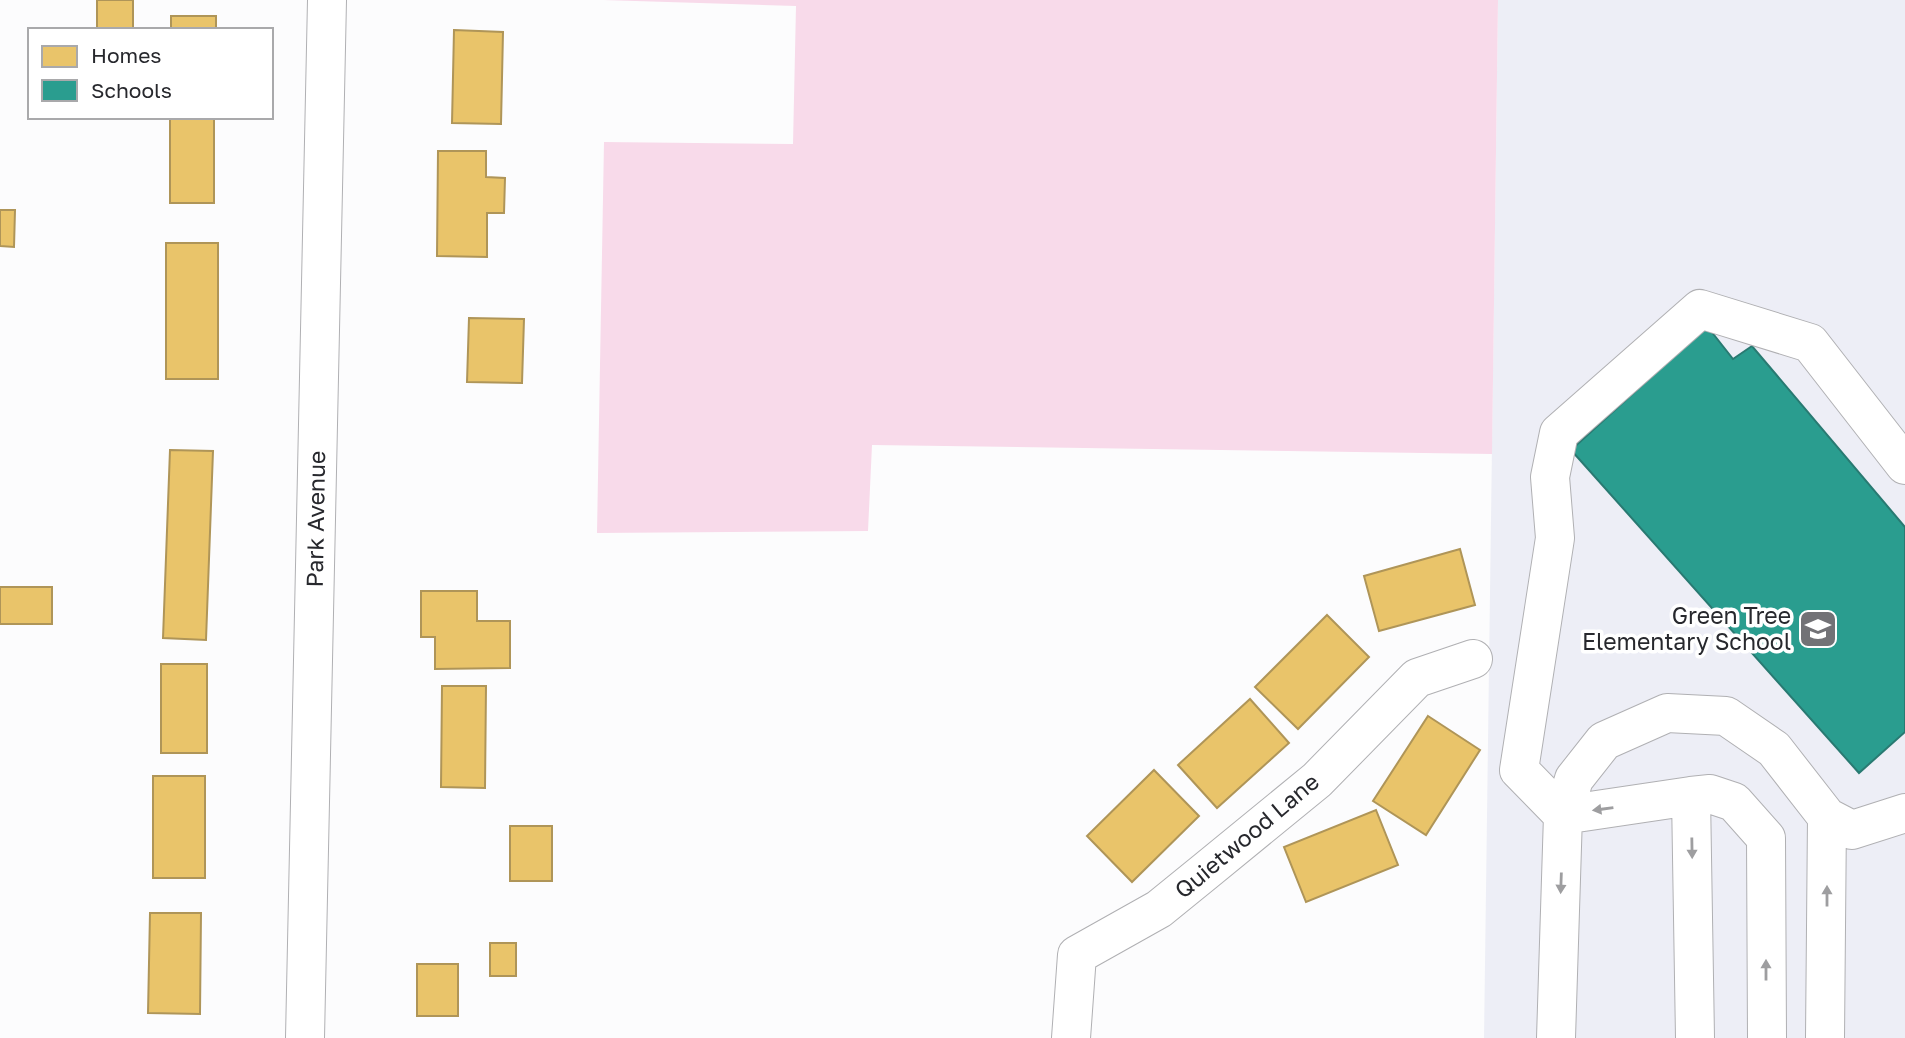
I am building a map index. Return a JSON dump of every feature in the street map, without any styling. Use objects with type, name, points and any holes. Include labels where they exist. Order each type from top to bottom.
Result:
[{"type":"street","name":"Park Avenue","points":[[305,1038],[327,0]]},
{"type":"street","points":[[1563,815],[1519,770],[1555,538],[1550,477],[1559,433],[1700,309],[1810,343],[1905,466]]},
{"type":"street","name":"Quietwood Lane","points":[[1071,1038],[1077,955],[1159,909],[1217,862],[1317,780],[1417,678],[1473,659]]},
{"type":"street","points":[[1556,1038],[1563,815],[1574,779],[1604,741],[1667,713],[1726,716],[1774,749],[1827,817],[1852,830],[1905,813]]},
{"type":"street","points":[[1563,815],[1710,794],[1734,802],[1766,838],[1767,1038]]},
{"type":"street","points":[[1691,796],[1695,1038]]},
{"type":"street","points":[[1825,1038],[1827,817]]},
{"type":"shaded area","points":[[603,0],[1498,0],[1492,454],[872,445],[868,531],[597,533],[604,142],[793,144],[796,6]]},
{"type":"shaded area","points":[[1498,0],[1905,0],[1905,1038],[1484,1038]]},
{"type":"building: Homes","points":[[97,0],[133,0],[133,28],[97,28]]},
{"type":"building: Homes","points":[[171,16],[216,16],[216,28],[171,28]]},
{"type":"building: Homes","points":[[454,30],[503,32],[501,124],[452,123]]},
{"type":"building: Homes","points":[[170,119],[214,119],[214,203],[170,203]]},
{"type":"building: Homes","points":[[438,151],[486,151],[486,177],[505,178],[504,213],[487,213],[487,257],[437,256]]},
{"type":"building: Homes","points":[[0,210],[15,210],[14,247],[0,246]]},
{"type":"building: Homes","points":[[166,243],[218,243],[218,379],[166,379]]},
{"type":"building: Homes","points":[[469,318],[524,319],[522,383],[467,382]]},
{"type":"building: Homes","points":[[170,450],[213,451],[206,640],[163,638]]},
{"type":"building: Homes","points":[[1460,549],[1475,605],[1379,631],[1364,576]]},
{"type":"building: Homes","points":[[0,587],[52,587],[52,624],[0,624]]},
{"type":"building: Homes","points":[[421,591],[477,591],[477,621],[510,621],[510,668],[435,669],[435,637],[421,637]]},
{"type":"building: Homes","points":[[1327,615],[1369,657],[1298,729],[1255,687]]},
{"type":"building: Homes","points":[[161,664],[207,664],[207,753],[161,753]]},
{"type":"building: Homes","points":[[442,686],[486,686],[485,788],[441,787]]},
{"type":"building: Homes","points":[[1250,699],[1289,743],[1217,808],[1178,765]]},
{"type":"building: Homes","points":[[1428,716],[1480,750],[1426,835],[1373,801]]},
{"type":"building: Homes","points":[[1154,770],[1199,816],[1132,882],[1087,836]]},
{"type":"building: Homes","points":[[153,776],[205,776],[205,878],[153,878]]},
{"type":"building: Homes","points":[[1376,810],[1398,865],[1306,902],[1284,847]]},
{"type":"building: Homes","points":[[510,826],[552,826],[552,881],[510,881]]},
{"type":"building: Homes","points":[[150,913],[201,913],[200,1014],[148,1013]]},
{"type":"building: Homes","points":[[490,943],[516,943],[516,976],[490,976]]},
{"type":"building: Homes","points":[[417,964],[458,964],[458,1016],[417,1016]]},
{"type":"building: Schools","name":"Green Tree Elementary School","points":[[1707,326],[1733,359],[1752,346],[1905,527],[1905,732],[1859,773],[1571,450]]},
{"type":"place","name":"Green Tree Elementary School","points":[[1818,629]]}]
